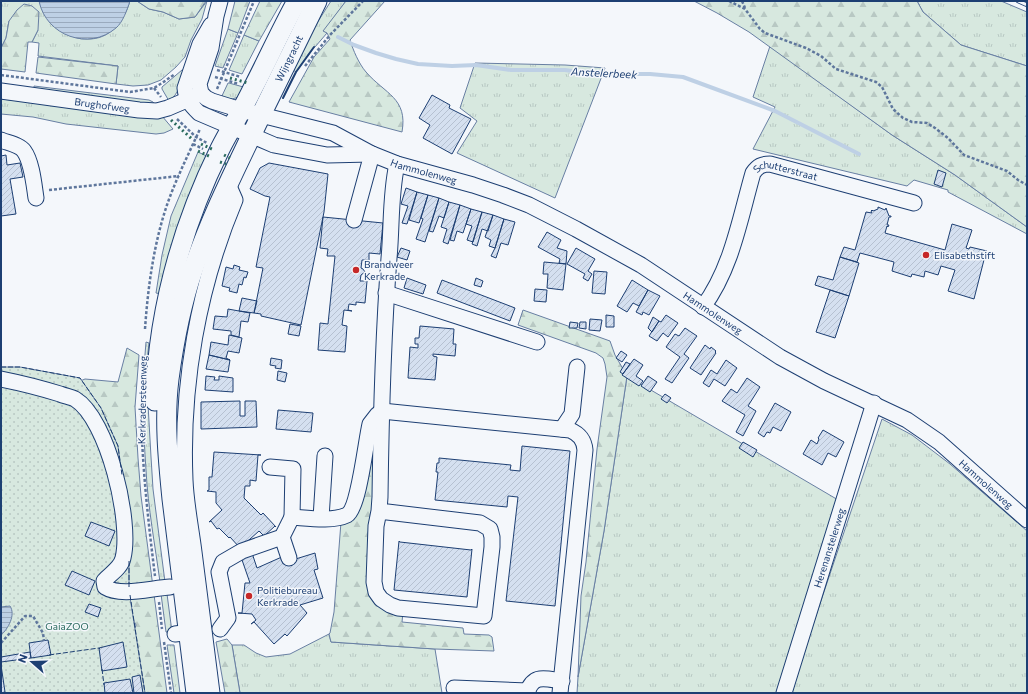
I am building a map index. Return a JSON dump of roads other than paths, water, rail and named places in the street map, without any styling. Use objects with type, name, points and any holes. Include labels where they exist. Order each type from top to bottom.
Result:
[{"type":"main road","name":"Wijngracht","points":[[241,110],[296,1]]},
{"type":"main road","name":"Wijngracht","points":[[261,115],[317,1]]},
{"type":"main road","name":"Kerkradersteenweg","points":[[184,693],[189,632],[164,587],[154,444],[156,382],[161,338],[170,285],[180,247],[205,183],[241,110]]},
{"type":"main road","name":"Kerkradersteenweg","points":[[196,693],[169,471],[167,428],[169,380],[179,322],[193,270],[208,229],[261,115]]},
{"type":"street","points":[[201,93],[199,84],[211,48],[220,1]]},
{"type":"street","points":[[187,100],[185,88],[190,69],[200,44],[216,16]]},
{"type":"street","name":"Brughofweg","points":[[1,91],[151,111],[168,108],[201,93]]},
{"type":"street","name":"Hammolenweg","points":[[201,93],[212,101],[241,110],[333,133],[372,154],[397,164],[473,185],[529,205],[576,229],[641,265],[780,357],[824,381],[874,403],[907,420],[939,442],[1027,520]]},
{"type":"street","name":"Hammolenweg","points":[[187,100],[195,109],[206,116],[274,145],[327,155],[372,154]]},
{"type":"street","points":[[1,140],[24,150],[29,163],[35,195]]},
{"type":"street","points":[[354,220],[372,154]]},
{"type":"street","points":[[379,511],[480,523],[490,529],[492,547],[484,616],[398,608],[381,599],[376,592],[374,582],[376,526],[379,511],[386,293],[393,182],[397,164]]},
{"type":"street","name":"Schutterstraat","points":[[703,307],[712,296],[721,278],[729,258],[753,173],[756,167],[762,164],[770,164],[914,203]]},
{"type":"street","points":[[386,293],[537,342]]},
{"type":"street","points":[[562,429],[572,414],[577,367]]},
{"type":"street","points":[[1,379],[42,388],[75,399],[89,412],[97,424],[106,446],[122,502],[124,530],[123,559],[118,568],[104,581],[105,588],[112,592],[122,592],[164,587]]},
{"type":"street","name":"Herenanstelerweg","points":[[784,693],[874,403]]},
{"type":"street","points":[[292,517],[334,518],[344,516],[351,511],[358,487],[370,424],[382,412],[570,430],[581,437],[585,450],[561,687],[539,678],[532,682],[528,692],[454,688]]},
{"type":"street","points":[[321,518],[325,456]]},
{"type":"street","points":[[270,468],[293,469],[292,517],[282,538],[288,558]]},
{"type":"street","points":[[220,629],[228,618],[219,572],[223,562],[242,551],[282,538]]},
{"type":"street","name":"Kerkradersteenweg","points":[[189,632],[212,693]]},
{"type":"water","points":[[39,1],[130,1],[123,19],[116,28],[105,35],[82,39],[59,31],[50,23],[43,13]]},
{"type":"water","points":[[10,606],[12,610],[12,618],[1,635],[1,607]]},
{"type":"waterway","name":"Anstelerbeek","points":[[338,37],[376,53],[418,64],[452,66],[476,65],[511,70],[565,70],[593,74],[650,74],[683,77],[775,111],[859,154]]},
{"type":"railway","points":[[1018,1],[1027,5]]},
{"type":"place","name":"Elisabethstift","points":[[926,255]]},
{"type":"place","name":"Brandweer Kerkrade","points":[[356,270]]},
{"type":"place","name":"Politiebureau Kerkrade","points":[[249,596]]},
{"type":"park label","name":"GaiaZOO","points":[[67,626]]}]
